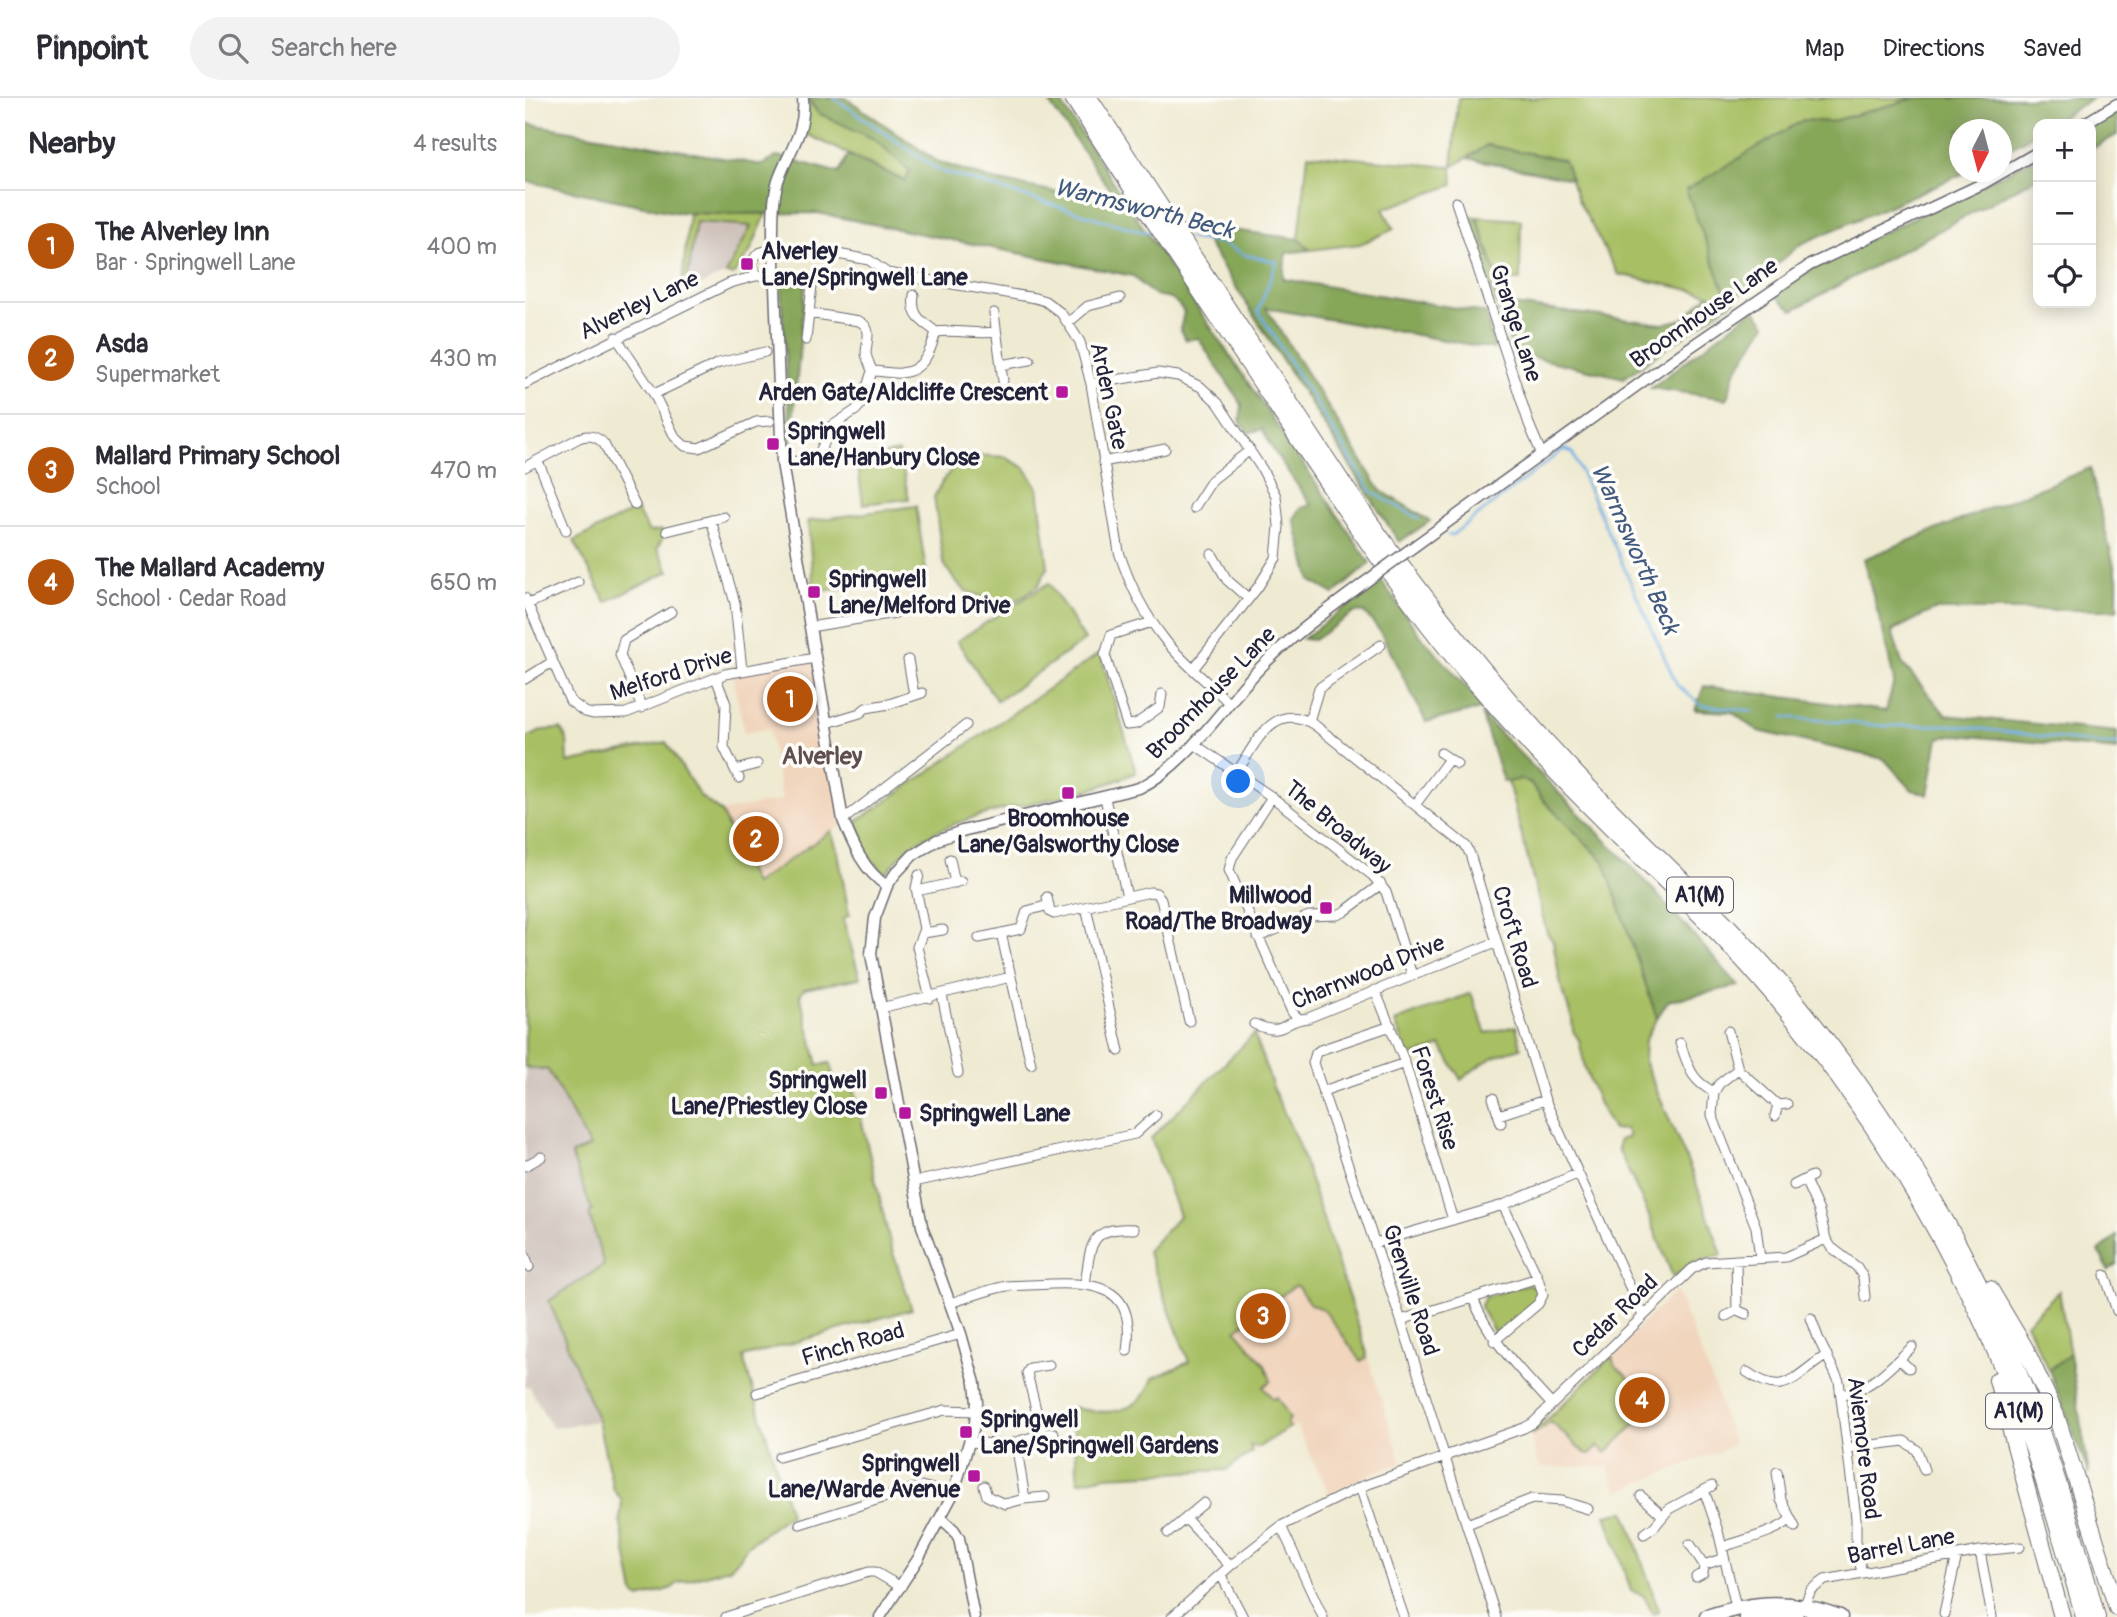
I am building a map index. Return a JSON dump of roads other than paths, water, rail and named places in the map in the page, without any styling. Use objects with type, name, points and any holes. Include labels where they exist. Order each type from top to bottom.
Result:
[{"type":"highway","name":"A1(M)","points":[[1073,98],[1435,611],[1538,733],[1710,906],[1799,1004],[1879,1112],[1932,1211],[2022,1418],[2084,1617]]},
{"type":"highway","name":"A1(M)","points":[[1089,98],[1172,235]]},
{"type":"highway","name":"A1(M)","points":[[1932,1211],[1974,1275],[2023,1384],[2047,1447],[2098,1617]]},
{"type":"highway","points":[[1932,1211],[1976,1262],[2025,1348],[2045,1390],[2067,1447],[2117,1608]]},
{"type":"highway","points":[[1932,1211],[1993,1367],[2062,1617]]},
{"type":"main road","points":[[1707,1617],[1741,1612],[1800,1612],[1840,1617]]},
{"type":"street","points":[[803,98],[801,131],[780,176],[775,194],[774,251],[782,463],[843,820],[860,857],[877,879],[887,886],[874,918],[871,954],[880,1008],[922,1226],[961,1334],[975,1382],[977,1411],[953,1494],[901,1587],[880,1617]]},
{"type":"street","points":[[2092,119],[2117,104]]},
{"type":"street","name":"Broomhouse Lane","points":[[887,886],[913,855],[949,835],[1105,797],[1150,783],[1170,769],[1262,666],[1300,632],[1363,583],[1745,308],[1810,265],[1984,183],[2033,155]]},
{"type":"street","name":"Grange Lane","points":[[1456,202],[1529,424],[1542,455]]},
{"type":"street","points":[[756,276],[752,265],[755,256],[761,251],[774,251]]},
{"type":"street","name":"Arden Gate","points":[[822,251],[869,260],[887,273],[1045,301],[1069,322],[1080,342],[1091,384],[1123,563],[1152,622],[1166,642],[1228,702]]},
{"type":"street","name":"Alverley Lane","points":[[525,384],[730,283],[775,274]]},
{"type":"street","points":[[806,340],[812,285]]},
{"type":"street","points":[[914,295],[912,307],[916,315],[936,332],[996,332]]},
{"type":"street","points":[[1069,322],[1088,306],[1120,298]]},
{"type":"street","points":[[782,463],[806,460],[818,454],[832,426],[862,403],[872,371],[866,355],[869,331],[865,325],[859,321],[809,313]]},
{"type":"street","points":[[994,313],[1003,381]]},
{"type":"street","points":[[872,371],[901,373],[914,369],[928,356],[936,332]]},
{"type":"street","points":[[616,337],[655,394],[675,437],[685,446],[699,447],[756,422],[770,421]]},
{"type":"street","points":[[655,394],[719,363],[765,352]]},
{"type":"street","points":[[1000,365],[1030,360]]},
{"type":"street","points":[[1091,384],[1150,373],[1178,376],[1209,394],[1218,402],[1250,450],[1276,496],[1279,526],[1276,558],[1258,587],[1194,668]]},
{"type":"street","points":[[525,467],[579,438],[587,436],[598,439],[604,444],[635,505]]},
{"type":"street","points":[[1103,462],[1165,449]]},
{"type":"street","points":[[1194,508],[1212,480],[1250,450]]},
{"type":"street","points":[[538,461],[566,530]]},
{"type":"street","points":[[667,531],[724,517]]},
{"type":"street","points":[[711,520],[735,603],[742,670]]},
{"type":"street","points":[[1212,554],[1227,580],[1248,598]]},
{"type":"street","points":[[526,601],[578,582]]},
{"type":"street","name":"Melford Drive","points":[[526,601],[570,701],[585,712],[609,715],[626,713],[742,670],[815,658]]},
{"type":"street","points":[[642,708],[620,655],[624,640],[671,612]]},
{"type":"street","points":[[810,626],[895,613]]},
{"type":"street","points":[[1152,622],[1111,635],[1105,655],[1127,725],[1136,724],[1160,707],[1162,694]]},
{"type":"street","points":[[1237,772],[1270,725],[1277,720],[1292,717],[1309,722],[1319,688],[1381,645]]},
{"type":"street","points":[[827,723],[860,713],[866,708],[889,705],[918,694],[908,660]]},
{"type":"street","points":[[525,679],[552,662]]},
{"type":"street","points":[[716,678],[726,704],[724,747],[737,774],[757,764]]},
{"type":"street","name":"Croft Road","points":[[1309,722],[1466,846],[1545,1100],[1643,1316]]},
{"type":"street","points":[[843,820],[966,725]]},
{"type":"street","name":"The Broadway","points":[[1194,744],[1272,797],[1381,884],[1412,975]]},
{"type":"street","points":[[1415,805],[1449,759]]},
{"type":"street","points":[[1105,797],[1127,897]]},
{"type":"street","points":[[1272,797],[1229,864],[1231,877],[1292,1012],[1298,1018]]},
{"type":"street","points":[[917,891],[958,882],[950,859]]},
{"type":"street","points":[[919,875],[917,891],[923,933],[917,947],[930,998]]},
{"type":"street","points":[[1258,937],[1309,916],[1337,915],[1381,884]]},
{"type":"street","points":[[979,938],[1021,929],[1027,911],[1048,901],[1050,912],[1054,914],[1150,892],[1156,893],[1161,899],[1189,1021]]},
{"type":"street","points":[[1086,907],[1119,1051]]},
{"type":"street","points":[[923,933],[943,930]]},
{"type":"street","points":[[1001,933],[1031,1064]]},
{"type":"street","name":"Charnwood Drive","points":[[1254,1024],[1277,1031],[1298,1018],[1307,1018],[1496,942]]},
{"type":"street","points":[[880,1008],[1011,977]]},
{"type":"street","name":"Forest Rise","points":[[1375,990],[1405,1063],[1453,1220]]},
{"type":"street","points":[[942,995],[958,1073]]},
{"type":"street","name":"Grenville Road","points":[[1391,1026],[1320,1050],[1313,1063],[1401,1320],[1496,1617]]},
{"type":"street","points":[[1728,1031],[1738,1069],[1783,1105],[1775,1116]]},
{"type":"street","points":[[1680,1044],[1696,1081],[1714,1092]]},
{"type":"street","points":[[1323,1091],[1405,1063]]},
{"type":"street","points":[[1738,1069],[1724,1078],[1714,1092],[1712,1115],[1754,1220],[1760,1258]]},
{"type":"street","points":[[1493,1098],[1500,1119],[1545,1100]]},
{"type":"street","points":[[913,1182],[1135,1134],[1156,1115]]},
{"type":"street","points":[[526,1163],[541,1157]]},
{"type":"street","points":[[1375,1243],[1503,1205],[1577,1174]]},
{"type":"street","points":[[1794,1185],[1808,1178],[1826,1238],[1831,1247],[1857,1267],[1863,1281],[1865,1297]]},
{"type":"street","points":[[1494,1341],[1542,1300],[1538,1278],[1503,1205]]},
{"type":"street","points":[[1085,1284],[1090,1247],[1097,1236],[1115,1228],[1134,1229]]},
{"type":"street","name":"Cedar Road","points":[[1171,1617],[1281,1526],[1360,1487],[1524,1429],[1692,1269],[1706,1262],[1793,1255],[1826,1238]]},
{"type":"street","points":[[525,1255],[529,1267]]},
{"type":"street","points":[[1726,1316],[1742,1312],[1736,1260]]},
{"type":"street","points":[[2105,1275],[2117,1311]]},
{"type":"street","points":[[1401,1320],[1538,1278]]},
{"type":"street","points":[[1863,1281],[1874,1280]]},
{"type":"street","points":[[950,1303],[1007,1286],[1100,1286],[1122,1305],[1129,1330],[1127,1351]]},
{"type":"street","points":[[1473,1298],[1494,1341],[1552,1405]]},
{"type":"street","name":"Aviemore Road","points":[[1811,1318],[1836,1371],[1842,1395],[1856,1518],[1856,1546],[1863,1573]]},
{"type":"street","points":[[1816,1332],[1827,1329]]},
{"type":"street","name":"Finch Road","points":[[757,1393],[961,1334]]},
{"type":"street","points":[[1842,1395],[1874,1382],[1912,1347]]},
{"type":"street","points":[[1747,1372],[1760,1381],[1777,1385],[1789,1382],[1827,1355]]},
{"type":"street","points":[[1899,1359],[1909,1368]]},
{"type":"street","points":[[1042,1434],[1027,1373],[1033,1366],[1049,1365]]},
{"type":"street","points":[[1753,1392],[1760,1381]]},
{"type":"street","points":[[779,1457],[945,1410],[977,1411]]},
{"type":"street","points":[[970,1442],[997,1445],[1016,1443],[1054,1433]]},
{"type":"street","points":[[1848,1448],[1904,1441],[1917,1450],[1924,1470]]},
{"type":"street","points":[[1016,1443],[1025,1499]]},
{"type":"street","points":[[1723,1547],[1793,1524],[1781,1500],[1777,1472]]},
{"type":"street","points":[[800,1524],[921,1486],[953,1494]]},
{"type":"street","points":[[984,1486],[987,1496],[1005,1504],[1045,1497]]},
{"type":"street","points":[[1360,1487],[1405,1617]]},
{"type":"street","points":[[1644,1534],[1674,1505],[1708,1488],[1724,1558],[1741,1612]]},
{"type":"street","points":[[1641,1496],[1662,1515]]},
{"type":"street","points":[[1467,1524],[1532,1499],[1547,1499],[1588,1509]]},
{"type":"street","points":[[1168,1532],[1204,1503]]},
{"type":"street","points":[[1570,1515],[1575,1505]]},
{"type":"street","points":[[941,1519],[959,1538],[974,1617]]},
{"type":"street","points":[[1185,1519],[1230,1566]]},
{"type":"street","points":[[1281,1526],[1322,1617]]},
{"type":"street","points":[[1690,1544],[1704,1565],[1703,1573],[1696,1577]]},
{"type":"street","name":"Barrel Lane","points":[[1800,1612],[1811,1590],[1825,1580],[1980,1550],[2020,1546]]},
{"type":"street","points":[[1980,1550],[1992,1617]]},
{"type":"street","points":[[1944,1614],[1957,1555]]},
{"type":"street","points":[[1704,1565],[1724,1558]]},
{"type":"street","points":[[726,1617],[869,1572],[875,1572],[901,1587]]},
{"type":"street","points":[[1221,1575],[1243,1617]]},
{"type":"waterway","name":"Warmsworth Beck","points":[[834,98],[940,171],[1154,233]]},
{"type":"waterway","name":"Warmsworth Beck","points":[[1188,238],[1222,243],[1245,255],[1277,262],[1258,311],[1372,492],[1418,518]]},
{"type":"waterway","name":"Warmsworth Beck","points":[[1448,535],[1452,535],[1564,449],[1572,452],[1677,685],[1701,705],[1753,711]]},
{"type":"waterway","name":"Warmsworth Beck","points":[[1784,717],[1884,726],[1951,725],[2117,744]]},
{"type":"place","name":"Alverley Lane/Springwell Lane","points":[[747,264]]},
{"type":"place","name":"Arden Gate/Aldcliffe Crescent","points":[[1062,392]]},
{"type":"place","name":"Springwell Lane/Hanbury Close","points":[[773,444]]},
{"type":"place","name":"Springwell Lane/Melford Drive","points":[[814,592]]},
{"type":"place","name":"The Alverley Inn","points":[[790,699]]},
{"type":"place","name":"Broomhouse Lane/Galsworthy Close","points":[[1068,793]]},
{"type":"place","name":"Asda","points":[[756,839]]},
{"type":"place","name":"Millwood Road/The Broadway","points":[[1326,908]]},
{"type":"place","name":"Springwell Lane/Priestley Close","points":[[881,1093]]},
{"type":"place","name":"Springwell Lane","points":[[905,1113]]},
{"type":"place","name":"Mallard Primary School","points":[[1263,1316]]},
{"type":"place","name":"The Mallard Academy","points":[[1642,1400]]},
{"type":"place","name":"Springwell Lane/Springwell Gardens","points":[[966,1432]]},
{"type":"place","name":"Springwell Lane/Warde Avenue","points":[[974,1476]]},
{"type":"district","name":"Alverley","points":[[822,756]]}]
